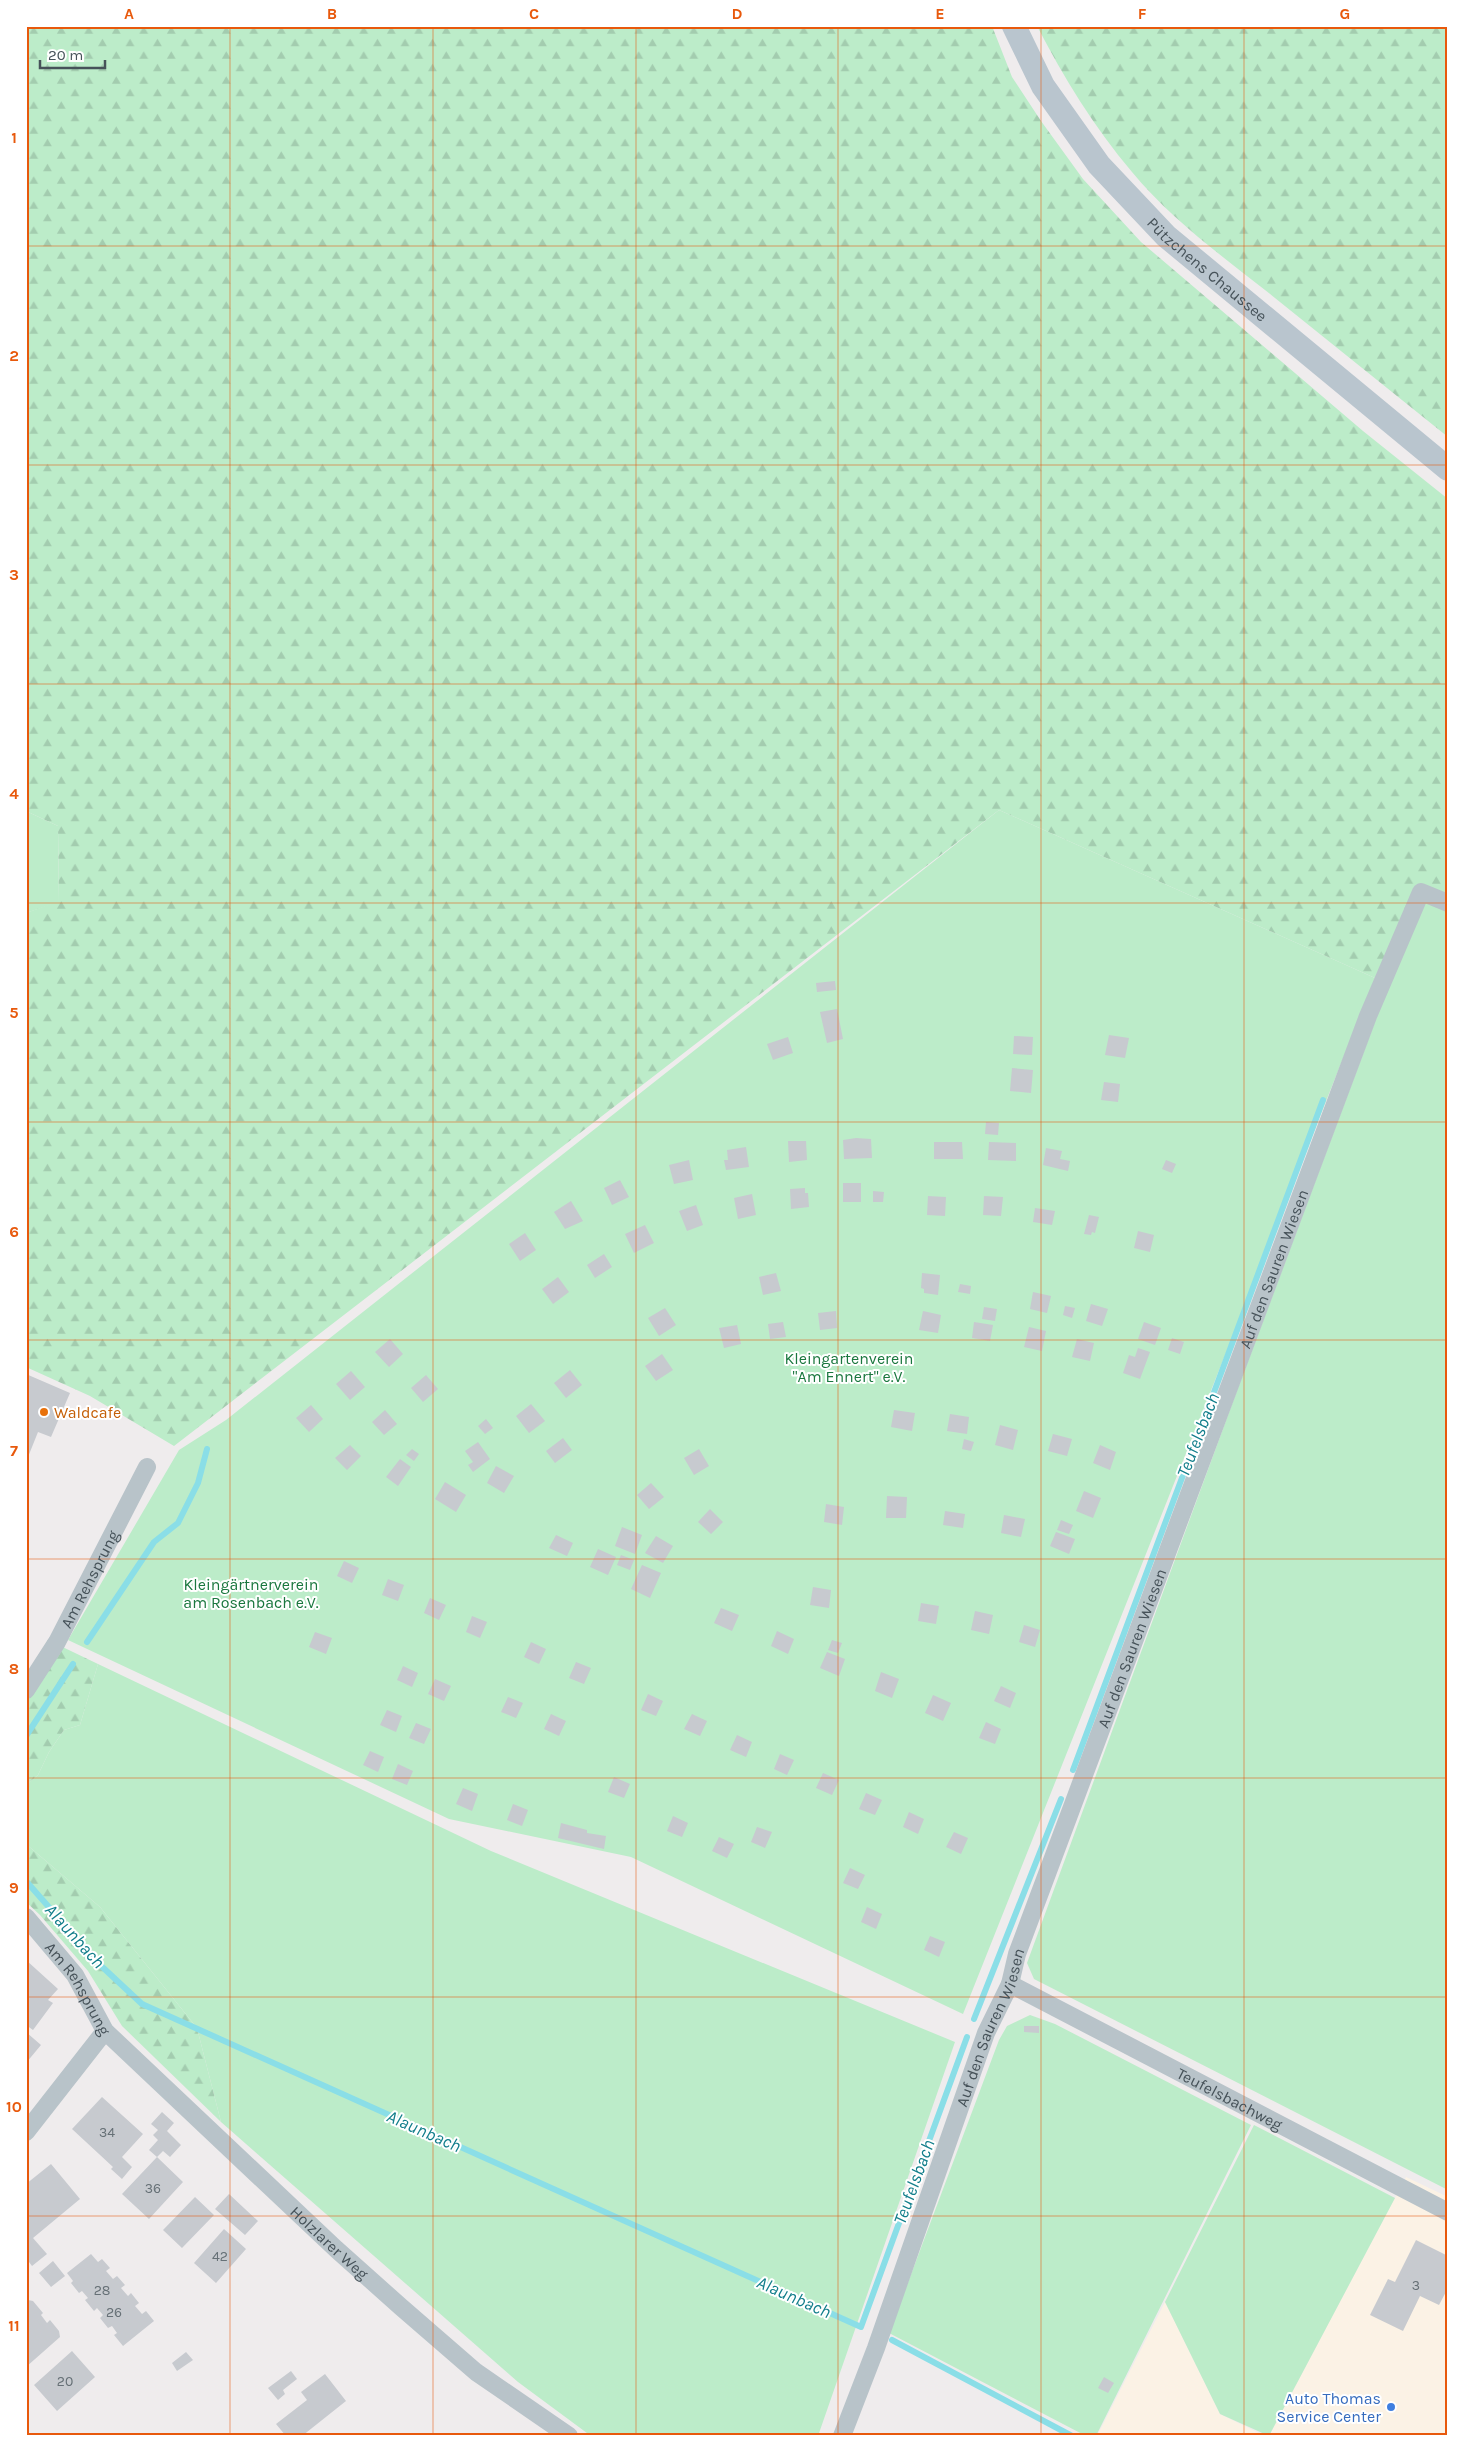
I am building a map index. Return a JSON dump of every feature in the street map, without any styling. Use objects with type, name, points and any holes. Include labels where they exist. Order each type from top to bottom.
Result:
[{"type":"street","name":"Pützchens Chaussee","points":[[1014,26],[1043,86],[1099,165],[1166,236],[1448,469]]},
{"type":"street","name":"Auf den Sauren Wiesen","points":[[842,2436],[876,2348],[986,2033],[1010,1984],[1017,1954],[1376,996],[1421,892],[1448,903]]},
{"type":"street","name":"Am Rehsprung","points":[[26,1690],[57,1642],[147,1467]]},
{"type":"street","name":"Am Rehsprung","points":[[26,1917],[75,1975],[105,2031],[26,2132]]},
{"type":"street","name":"Teufelsbachweg","points":[[1010,1984],[1448,2212]]},
{"type":"street","name":"Holzlarer Weg","points":[[105,2031],[386,2294],[476,2372],[569,2436]]},
{"type":"shaded area","points":[[1406,2177],[1448,2197],[1448,2436],[1269,2436]]},
{"type":"shaded area","points":[[1165,2302],[1220,2414],[1265,2436],[1097,2436]]},
{"type":"green space","points":[[26,26],[992,26],[1012,77],[1041,121],[1083,179],[1141,242],[1363,431],[1448,499],[1448,899],[1420,888],[1375,978],[999,810],[174,1446],[90,1396],[26,1367],[26,913],[59,901],[58,826],[26,811]]},
{"type":"green space","points":[[1037,26],[1448,26],[1448,437],[1212,249],[1146,189],[1092,120]]},
{"type":"green space","name":"Kleingartenverein \"Am Ennert\" e.V.","points":[[999,810],[1375,978],[963,2014],[631,1857],[449,1819],[68,1640],[179,1450],[226,1420]]},
{"type":"green space","points":[[26,811],[58,826],[59,902],[26,913]]},
{"type":"green space","points":[[1422,896],[1448,906],[1448,2190],[1034,1979],[1027,1963],[1235,1396]]},
{"type":"green space","points":[[48,1640],[98,1664],[80,1725],[64,1730],[49,1752],[38,1775],[26,1785],[26,1682]]},
{"type":"green space","points":[[98,1664],[491,1851],[955,2042],[818,2436],[591,2436],[518,2382],[221,2122],[197,2028],[100,1907],[26,1844],[26,1785],[38,1775],[49,1752],[64,1730],[80,1725]]},
{"type":"green space","points":[[26,1844],[100,1907],[197,2028],[221,2122],[122,2026],[88,1971],[40,1915],[26,1902]]},
{"type":"green space","points":[[1030,2015],[1055,2024],[1251,2125],[1096,2436],[1086,2436],[889,2333],[999,2040],[1007,2026]]},
{"type":"green space","points":[[1254,2125],[1395,2198],[1269,2436],[1220,2414],[1165,2302]]},
{"type":"building","points":[[835,981],[836,990],[817,992],[816,983]]},
{"type":"building","points":[[837,1009],[843,1039],[827,1043],[820,1012]]},
{"type":"building","points":[[1109,1035],[1129,1038],[1125,1058],[1105,1055]]},
{"type":"building","points":[[1014,1036],[1033,1037],[1032,1055],[1013,1054]]},
{"type":"building","points":[[788,1037],[793,1053],[773,1060],[767,1044]]},
{"type":"building","points":[[1012,1068],[1033,1070],[1031,1093],[1010,1091]]},
{"type":"building","points":[[1104,1082],[1120,1084],[1118,1102],[1101,1100]]},
{"type":"building","points":[[986,1122],[999,1123],[998,1135],[985,1134]]},
{"type":"building","points":[[856,1138],[871,1139],[872,1158],[844,1159],[843,1140]]},
{"type":"building","points":[[788,1141],[806,1141],[807,1160],[789,1162]]},
{"type":"building","points":[[934,1142],[962,1142],[963,1159],[934,1159]]},
{"type":"building","points":[[989,1142],[1016,1143],[1016,1161],[988,1160]]},
{"type":"building","points":[[746,1147],[749,1167],[726,1170],[724,1160],[728,1160],[727,1150]]},
{"type":"building","points":[[1046,1148],[1062,1151],[1060,1159],[1070,1161],[1068,1171],[1043,1165]]},
{"type":"building","points":[[689,1160],[693,1180],[674,1184],[669,1165]]},
{"type":"building","points":[[1166,1160],[1176,1164],[1172,1173],[1162,1169]]},
{"type":"building","points":[[620,1180],[629,1197],[612,1205],[604,1188]]},
{"type":"building","points":[[843,1183],[861,1183],[861,1202],[843,1202]]},
{"type":"building","points":[[805,1188],[805,1193],[808,1193],[809,1207],[791,1209],[790,1189]]},
{"type":"building","points":[[873,1191],[884,1192],[883,1202],[873,1202]]},
{"type":"building","points":[[752,1194],[756,1215],[738,1219],[734,1198]]},
{"type":"building","points":[[928,1196],[946,1197],[945,1216],[927,1215]]},
{"type":"building","points":[[984,1196],[1003,1197],[1001,1216],[983,1215]]},
{"type":"building","points":[[571,1201],[583,1221],[565,1229],[554,1212]]},
{"type":"building","points":[[696,1205],[703,1225],[687,1231],[679,1211]]},
{"type":"building","points":[[1035,1208],[1055,1211],[1052,1225],[1033,1222]]},
{"type":"building","points":[[1089,1215],[1099,1217],[1095,1233],[1092,1232],[1091,1235],[1084,1234]]},
{"type":"building","points":[[645,1225],[654,1243],[634,1253],[625,1234]]},
{"type":"building","points":[[1138,1231],[1154,1235],[1150,1252],[1134,1248]]},
{"type":"building","points":[[525,1233],[536,1250],[520,1261],[509,1244]]},
{"type":"building","points":[[604,1254],[612,1267],[595,1278],[587,1265]]},
{"type":"building","points":[[776,1273],[781,1291],[763,1295],[759,1277]]},
{"type":"building","points":[[922,1273],[940,1275],[938,1295],[924,1293],[924,1289],[921,1288]]},
{"type":"building","points":[[558,1277],[569,1292],[553,1304],[542,1289]]},
{"type":"building","points":[[960,1284],[971,1286],[970,1294],[958,1292]]},
{"type":"building","points":[[1033,1292],[1051,1296],[1047,1313],[1030,1309]]},
{"type":"building","points":[[1091,1304],[1108,1309],[1102,1326],[1086,1321]]},
{"type":"building","points":[[1065,1306],[1075,1308],[1072,1318],[1063,1315]]},
{"type":"building","points":[[984,1307],[997,1309],[995,1321],[982,1319]]},
{"type":"building","points":[[665,1308],[676,1325],[659,1336],[648,1318]]},
{"type":"building","points":[[836,1311],[837,1328],[820,1330],[818,1313]]},
{"type":"building","points":[[923,1311],[941,1315],[938,1333],[919,1330]]},
{"type":"building","points":[[783,1322],[786,1337],[770,1339],[768,1324]]},
{"type":"building","points":[[974,1322],[993,1325],[990,1341],[972,1338]]},
{"type":"building","points":[[1144,1322],[1161,1328],[1155,1345],[1138,1339]]},
{"type":"building","points":[[737,1325],[741,1344],[724,1348],[719,1328]]},
{"type":"building","points":[[1029,1327],[1046,1331],[1042,1351],[1024,1347]]},
{"type":"building","points":[[1172,1338],[1184,1342],[1180,1354],[1168,1350]]},
{"type":"building","points":[[390,1339],[403,1354],[389,1367],[375,1352]]},
{"type":"building","points":[[1077,1339],[1094,1343],[1090,1361],[1072,1357]]},
{"type":"building","points":[[1138,1348],[1150,1352],[1140,1379],[1123,1373],[1129,1355],[1135,1357]]},
{"type":"building","points":[[662,1354],[673,1370],[656,1381],[645,1366]]},
{"type":"building","points":[[570,1370],[582,1385],[566,1398],[554,1383]]},
{"type":"building","points":[[351,1371],[365,1387],[350,1400],[336,1384]]},
{"type":"building","name":"Waldcafe","points":[[26,1374],[70,1393],[51,1437],[38,1432],[26,1462]]},
{"type":"building","points":[[426,1375],[438,1389],[423,1402],[411,1388]]},
{"type":"building","points":[[531,1404],[545,1421],[529,1433],[516,1416]]},
{"type":"building","points":[[311,1405],[323,1419],[309,1432],[296,1418]]},
{"type":"building","points":[[385,1410],[397,1424],[384,1435],[372,1422]]},
{"type":"building","points":[[894,1410],[915,1413],[912,1431],[891,1427]]},
{"type":"building","points":[[950,1414],[969,1417],[967,1434],[947,1431]]},
{"type":"building","points":[[486,1419],[493,1428],[485,1434],[478,1426]]},
{"type":"building","points":[[1000,1425],[1018,1430],[1013,1450],[995,1445]]},
{"type":"building","points":[[1053,1434],[1072,1439],[1067,1456],[1048,1451]]},
{"type":"building","points":[[563,1438],[572,1450],[555,1463],[546,1451]]},
{"type":"building","points":[[964,1439],[974,1442],[971,1451],[962,1449]]},
{"type":"building","points":[[478,1442],[490,1459],[473,1472],[468,1465],[473,1462],[465,1451]]},
{"type":"building","points":[[350,1445],[361,1456],[347,1470],[335,1458]]},
{"type":"building","points":[[1100,1445],[1116,1452],[1110,1470],[1093,1463]]},
{"type":"building","points":[[412,1449],[419,1454],[414,1461],[406,1455]]},
{"type":"building","points":[[699,1449],[709,1466],[694,1475],[684,1458]]},
{"type":"building","points":[[400,1459],[411,1467],[398,1486],[386,1477]]},
{"type":"building","points":[[496,1466],[514,1476],[504,1493],[487,1483]]},
{"type":"building","points":[[445,1482],[466,1495],[456,1512],[435,1499]]},
{"type":"building","points":[[651,1483],[664,1497],[649,1509],[637,1495]]},
{"type":"building","points":[[1084,1491],[1101,1498],[1093,1518],[1076,1511]]},
{"type":"building","points":[[887,1496],[907,1497],[906,1518],[886,1518]]},
{"type":"building","points":[[826,1504],[844,1507],[842,1525],[824,1522]]},
{"type":"building","points":[[710,1509],[723,1522],[711,1534],[698,1522]]},
{"type":"building","points":[[945,1511],[965,1514],[963,1528],[943,1525]]},
{"type":"building","points":[[1004,1515],[1025,1519],[1021,1537],[1001,1533]]},
{"type":"building","points":[[1061,1520],[1073,1525],[1069,1534],[1057,1530]]},
{"type":"building","points":[[622,1527],[642,1535],[635,1554],[615,1546]]},
{"type":"building","points":[[1056,1532],[1075,1539],[1069,1554],[1050,1546]]},
{"type":"building","points":[[556,1535],[573,1543],[567,1556],[549,1548]]},
{"type":"building","points":[[656,1536],[673,1546],[663,1563],[645,1553]]},
{"type":"building","points":[[598,1549],[616,1557],[608,1575],[590,1567]]},
{"type":"building","points":[[621,1555],[634,1560],[630,1570],[617,1565]]},
{"type":"building","points":[[344,1561],[359,1568],[352,1583],[337,1576]]},
{"type":"building","points":[[642,1565],[661,1573],[650,1598],[631,1589]]},
{"type":"building","points":[[388,1579],[404,1585],[398,1601],[382,1595]]},
{"type":"building","points":[[813,1587],[831,1590],[829,1608],[810,1605]]},
{"type":"building","points":[[430,1598],[446,1605],[439,1620],[424,1613]]},
{"type":"building","points":[[921,1603],[939,1606],[936,1624],[918,1621]]},
{"type":"building","points":[[721,1608],[739,1615],[732,1631],[714,1623]]},
{"type":"building","points":[[975,1611],[993,1615],[989,1634],[971,1630]]},
{"type":"building","points":[[472,1616],[487,1622],[480,1638],[466,1632]]},
{"type":"building","points":[[1024,1625],[1040,1630],[1035,1647],[1019,1642]]},
{"type":"building","points":[[777,1631],[794,1639],[788,1654],[771,1646]]},
{"type":"building","points":[[315,1632],[332,1638],[326,1654],[309,1647]]},
{"type":"building","points":[[832,1640],[842,1643],[838,1653],[828,1650]]},
{"type":"building","points":[[531,1642],[546,1649],[539,1664],[524,1657]]},
{"type":"building","points":[[827,1652],[845,1659],[839,1676],[820,1668]]},
{"type":"building","points":[[576,1662],[591,1668],[584,1684],[569,1678]]},
{"type":"building","points":[[403,1666],[418,1673],[412,1687],[397,1680]]},
{"type":"building","points":[[881,1672],[899,1679],[892,1698],[875,1691]]},
{"type":"building","points":[[435,1679],[451,1686],[444,1701],[428,1694]]},
{"type":"building","points":[[1001,1686],[1016,1693],[1010,1708],[994,1701]]},
{"type":"building","points":[[648,1694],[663,1701],[656,1716],[641,1710]]},
{"type":"building","points":[[933,1695],[951,1703],[943,1721],[925,1713]]},
{"type":"building","points":[[508,1697],[523,1703],[516,1718],[501,1712]]},
{"type":"building","points":[[387,1710],[402,1716],[396,1732],[380,1725]]},
{"type":"building","points":[[551,1714],[566,1721],[559,1736],[544,1729]]},
{"type":"building","points":[[692,1714],[707,1721],[700,1736],[684,1729]]},
{"type":"building","points":[[986,1722],[1001,1729],[995,1744],[979,1738]]},
{"type":"building","points":[[416,1723],[431,1729],[424,1744],[409,1738]]},
{"type":"building","points":[[737,1735],[752,1742],[746,1757],[730,1750]]},
{"type":"building","points":[[370,1751],[384,1757],[378,1772],[363,1765]]},
{"type":"building","points":[[780,1754],[794,1760],[787,1775],[774,1769]]},
{"type":"building","points":[[398,1764],[413,1771],[407,1785],[392,1779]]},
{"type":"building","points":[[823,1773],[839,1780],[832,1795],[816,1788]]},
{"type":"building","points":[[614,1777],[630,1784],[624,1798],[608,1792]]},
{"type":"building","points":[[463,1788],[478,1794],[472,1811],[456,1804]]},
{"type":"building","points":[[866,1793],[882,1800],[875,1815],[859,1809]]},
{"type":"building","points":[[513,1804],[528,1810],[522,1826],[507,1820]]},
{"type":"building","points":[[909,1812],[924,1819],[918,1834],[903,1827]]},
{"type":"building","points":[[673,1816],[688,1823],[682,1837],[667,1831]]},
{"type":"building","points":[[561,1823],[587,1830],[587,1833],[606,1836],[604,1849],[558,1838]]},
{"type":"building","points":[[757,1827],[772,1832],[765,1848],[751,1842]]},
{"type":"building","points":[[954,1832],[968,1838],[961,1854],[946,1847]]},
{"type":"building","points":[[719,1837],[734,1844],[727,1858],[712,1851]]},
{"type":"building","points":[[850,1868],[865,1875],[858,1889],[843,1883]]},
{"type":"building","points":[[867,1907],[882,1914],[876,1929],[861,1922]]},
{"type":"building","points":[[930,1936],[945,1942],[939,1957],[924,1950]]},
{"type":"building","points":[[26,1960],[58,1989],[48,2000],[53,2003],[33,2030],[26,2025],[26,2006],[29,2003],[26,2001]]},
{"type":"building","points":[[1024,2026],[1039,2026],[1039,2033],[1024,2032]]},
{"type":"building","points":[[26,2032],[41,2045],[26,2063]]},
{"type":"building","points":[[102,2097],[143,2134],[122,2157],[132,2167],[122,2179],[111,2169],[113,2167],[72,2129]]},
{"type":"building","points":[[162,2112],[174,2123],[167,2131],[181,2145],[170,2157],[163,2151],[157,2157],[149,2150],[158,2140],[153,2135],[158,2130],[151,2124]]},
{"type":"building","points":[[157,2157],[183,2182],[149,2219],[122,2194]]},
{"type":"building","points":[[51,2164],[80,2199],[33,2238],[47,2254],[32,2266],[26,2258],[26,2235],[29,2233],[26,2229],[26,2190],[29,2188],[26,2184]]},
{"type":"building","points":[[229,2194],[258,2221],[245,2235],[215,2209]]},
{"type":"building","points":[[195,2197],[214,2215],[182,2248],[163,2230]]},
{"type":"building","points":[[224,2229],[246,2249],[216,2283],[194,2263]]},
{"type":"building","points":[[1416,2240],[1448,2256],[1448,2288],[1439,2305],[1420,2296],[1403,2331],[1370,2315],[1388,2279],[1395,2282]]},
{"type":"building","points":[[91,2254],[98,2262],[102,2259],[110,2268],[106,2271],[113,2279],[117,2276],[125,2285],[121,2288],[128,2296],[131,2293],[139,2303],[135,2306],[142,2314],[146,2311],[154,2321],[123,2346],[114,2335],[117,2333],[112,2326],[108,2328],[100,2318],[103,2315],[97,2308],[94,2311],[85,2300],[88,2298],[82,2291],[79,2293],[71,2283],[73,2281],[67,2273]]},
{"type":"building","points":[[53,2261],[65,2276],[51,2287],[39,2273]]},
{"type":"building","points":[[28,2300],[33,2301],[43,2313],[41,2315],[47,2323],[50,2320],[59,2331],[60,2337],[26,2367],[26,2302]]},
{"type":"building","points":[[72,2351],[95,2377],[57,2411],[34,2385]]},
{"type":"building","points":[[186,2352],[193,2360],[177,2371],[172,2363]]},
{"type":"building","points":[[291,2371],[297,2379],[283,2390],[285,2394],[278,2400],[268,2388]]},
{"type":"building","points":[[325,2374],[346,2401],[302,2436],[286,2436],[276,2424],[307,2400],[301,2392]]},
{"type":"building","points":[[1104,2377],[1114,2383],[1108,2393],[1098,2388]]},
{"type":"waterway","name":"Teufelsbach","points":[[1073,1770],[1323,1100]]},
{"type":"waterway","points":[[87,1642],[154,1542],[178,1523],[198,1483],[207,1449]]},
{"type":"waterway","points":[[26,1736],[73,1664]]},
{"type":"waterway","name":"Teufelsbach","points":[[974,2019],[1061,1799]]},
{"type":"waterway","name":"Alaunbach","points":[[26,1881],[97,1962],[142,2004],[861,2327],[967,2037]]},
{"type":"waterway","name":"Alaunbach","points":[[892,2340],[1072,2436]]},
{"type":"place","name":"Waldcafe","points":[[44,1412]]},
{"type":"place","name":"Auto Thomas Service Center","points":[[1391,2407]]},
{"type":"park label","name":"Kleingärtnerverein am Rosenbach e.V.","points":[[251,1593]]}]
